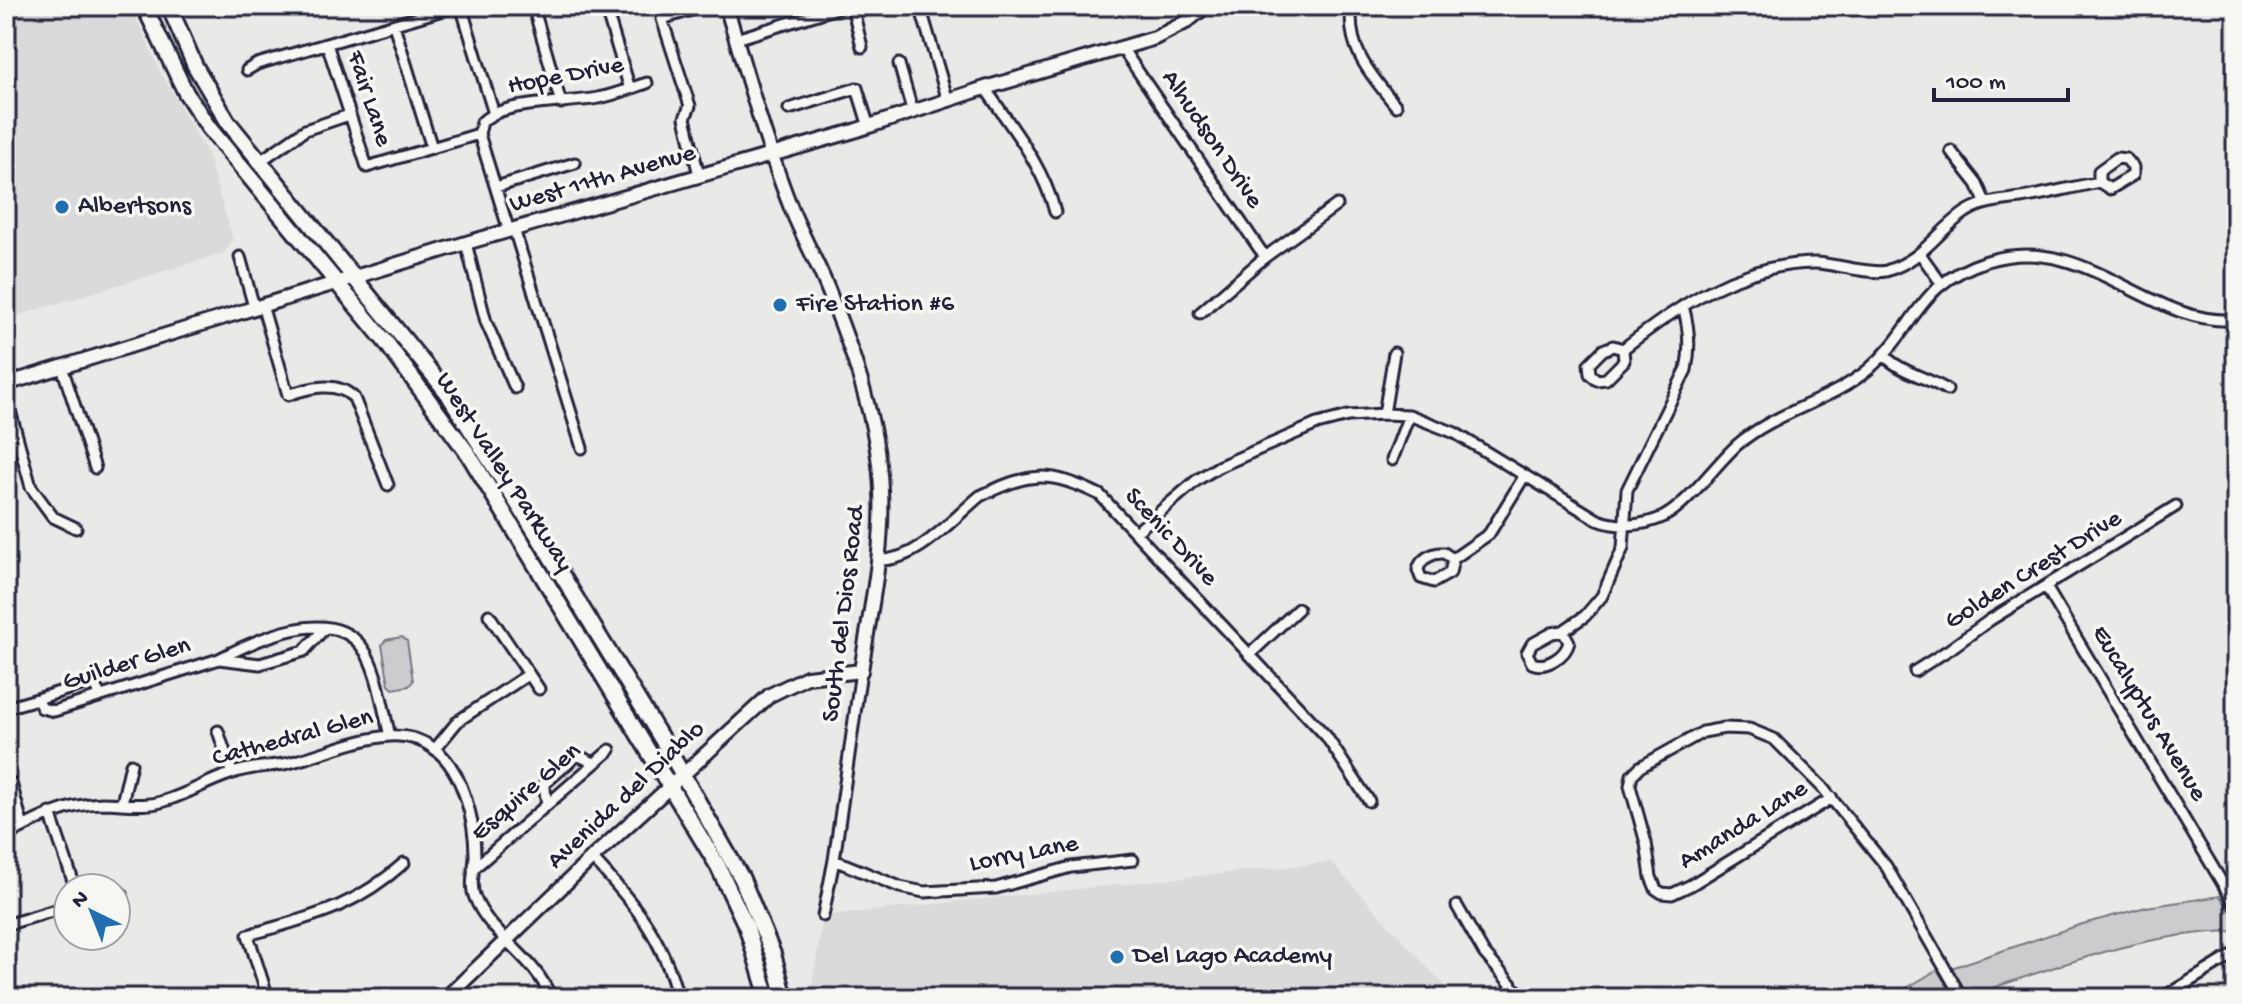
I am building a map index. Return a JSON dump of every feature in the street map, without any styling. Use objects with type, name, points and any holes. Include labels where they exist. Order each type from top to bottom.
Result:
[{"type":"main road","name":"West Valley Parkway","points":[[144,6],[186,93],[209,128],[385,341],[469,455],[718,866],[736,902],[762,971],[768,998]]},
{"type":"main road","name":"West Valley Parkway","points":[[169,6],[195,66],[228,122],[414,349],[472,429],[682,775],[753,902],[773,954],[785,998]]},
{"type":"street","points":[[247,70],[257,64],[459,6],[494,114]]},
{"type":"street","points":[[533,6],[561,103]]},
{"type":"street","points":[[605,6],[630,89]]},
{"type":"street","points":[[699,175],[685,118],[690,106],[662,19],[704,6]]},
{"type":"street","name":"South del Dios Road","points":[[726,6],[772,154],[792,210],[831,297],[869,413],[881,488],[879,560],[823,916]]},
{"type":"street","points":[[736,39],[844,6]]},
{"type":"street","points":[[852,6],[862,47]]},
{"type":"street","points":[[920,6],[948,101]]},
{"type":"street","name":"West 11th Avenue","points":[[6,384],[466,243],[869,127],[985,88],[1155,38],[1186,22],[1206,6]]},
{"type":"street","points":[[1352,6],[1350,21],[1356,52],[1396,106]]},
{"type":"street","points":[[394,25],[432,148],[479,134],[582,448]]},
{"type":"street","name":"Fair Lane","points":[[327,44],[367,167],[432,148]]},
{"type":"street","name":"Alhudson Drive","points":[[1122,48],[1265,257]]},
{"type":"street","points":[[899,64],[913,113]]},
{"type":"street","name":"Hope Drive","points":[[479,134],[482,122],[494,114],[536,103],[601,98],[647,83]]},
{"type":"street","points":[[789,109],[857,88],[869,127]]},
{"type":"street","points":[[985,88],[1037,165],[1055,212]]},
{"type":"street","points":[[259,162],[305,130],[349,115]]},
{"type":"street","points":[[1951,151],[1977,184],[1985,202]]},
{"type":"street","points":[[496,187],[575,163]]},
{"type":"street","points":[[1623,349],[1683,306],[1734,280],[1778,266],[1814,263],[1883,272],[1921,255],[1964,214],[1985,202],[2099,182]]},
{"type":"street","points":[[1200,313],[1265,257],[1337,205]]},
{"type":"street","points":[[466,243],[486,322],[515,388]]},
{"type":"street","points":[[1921,255],[1941,283]]},
{"type":"street","points":[[1135,533],[1197,480],[1218,467],[1317,424],[1348,416],[1384,414],[1409,415],[1455,433],[1607,524],[1639,525],[1672,512],[1739,444],[1774,420],[1847,384],[1884,355],[1929,294],[1941,283],[1961,270],[1992,260],[2029,255],[2064,259],[2080,263],[2166,305],[2200,316],[2236,320]]},
{"type":"street","points":[[240,257],[288,395],[333,387],[348,392],[354,398],[388,485]]},
{"type":"street","points":[[1563,631],[1569,642],[1563,654],[1544,665],[1532,663],[1527,653],[1532,644],[1552,633],[1563,631],[1585,616],[1602,596],[1623,548],[1627,490],[1686,370],[1688,322],[1683,306]]},
{"type":"street","points":[[1384,414],[1394,353]]},
{"type":"street","points":[[1884,355],[1892,364],[1947,390]]},
{"type":"street","points":[[62,367],[95,468]]},
{"type":"street","points":[[6,396],[31,487],[53,517],[76,528]]},
{"type":"street","points":[[1392,460],[1409,415]]},
{"type":"street","points":[[1453,559],[1489,534],[1525,475]]},
{"type":"street","name":"Scenic Drive","points":[[879,560],[905,556],[980,496],[1027,477],[1062,478],[1100,495],[1326,736],[1369,801]]},
{"type":"street","name":"Golden Crest Drive","points":[[1915,671],[1990,620],[2176,506]]},
{"type":"street","name":"Eucalyptus Avenue","points":[[2046,587],[2236,906]]},
{"type":"street","points":[[1249,655],[1298,609]]},
{"type":"street","points":[[489,615],[539,689]]},
{"type":"street","name":"Guilder Glen","points":[[6,708],[37,699],[42,708],[54,711],[219,659],[240,648],[308,625],[325,628]]},
{"type":"street","points":[[325,628],[341,630],[364,649],[390,736]]},
{"type":"street","name":"Guilder Glen","points":[[219,659],[260,664],[275,660],[304,651],[325,628]]},
{"type":"street","name":"Avenida del Diablo","points":[[446,998],[592,858],[770,695],[783,686],[807,677],[861,671]]},
{"type":"street","points":[[529,674],[458,721],[435,749],[450,766],[461,789],[472,828],[475,898],[486,917],[544,979],[551,998]]},
{"type":"street","points":[[37,699],[88,683],[95,686],[101,696]]},
{"type":"street","name":"Amanda Lane","points":[[1832,798],[1672,894],[1656,889],[1651,877],[1646,843],[1630,786],[1632,775],[1640,767],[1703,732],[1725,728],[1749,729],[1774,739],[1832,798],[1886,866],[1962,998]]},
{"type":"street","points":[[218,731],[232,773]]},
{"type":"street","name":"Cathedral Glen","points":[[6,836],[67,807],[99,803],[155,803],[232,773],[284,764],[390,736],[412,737],[435,749]]},
{"type":"street","name":"Esquire Glen","points":[[473,869],[610,750]]},
{"type":"street","points":[[547,805],[544,784],[577,755],[594,763]]},
{"type":"street","points":[[122,803],[131,764]]},
{"type":"street","points":[[11,783],[23,827]]},
{"type":"street","points":[[50,813],[70,872]]},
{"type":"street","points":[[592,858],[634,902],[657,940],[678,998]]},
{"type":"street","name":"Lorry Lane","points":[[834,860],[900,887],[924,892],[996,888],[1071,867],[1133,860]]},
{"type":"street","points":[[268,998],[248,935],[330,911],[356,899],[404,863]]},
{"type":"street","points":[[1457,906],[1484,953],[1523,998]]},
{"type":"street","points":[[6,925],[52,911]]},
{"type":"street","points":[[2162,998],[2236,953]]},
{"type":"shaded area","points":[[6,6],[131,6],[160,71],[206,151],[233,239],[224,253],[6,319]]},
{"type":"shaded area","points":[[402,637],[407,641],[413,681],[409,686],[393,689],[389,685],[382,645],[386,640]]},
{"type":"shaded area","name":"Del Lago Academy","points":[[1331,862],[1456,998],[810,998],[823,916]]},
{"type":"shaded area","points":[[2220,896],[2236,920],[2236,931],[2134,944],[1969,996],[1951,968],[2079,925],[2146,907]]},
{"type":"shaded area","points":[[1937,970],[1955,998],[1890,998]]},
{"type":"place","name":"Albertsons","points":[[62,207]]},
{"type":"place","name":"Fire Station #6","points":[[780,305]]},
{"type":"place","name":"Del Lago Academy","points":[[1117,957]]}]
